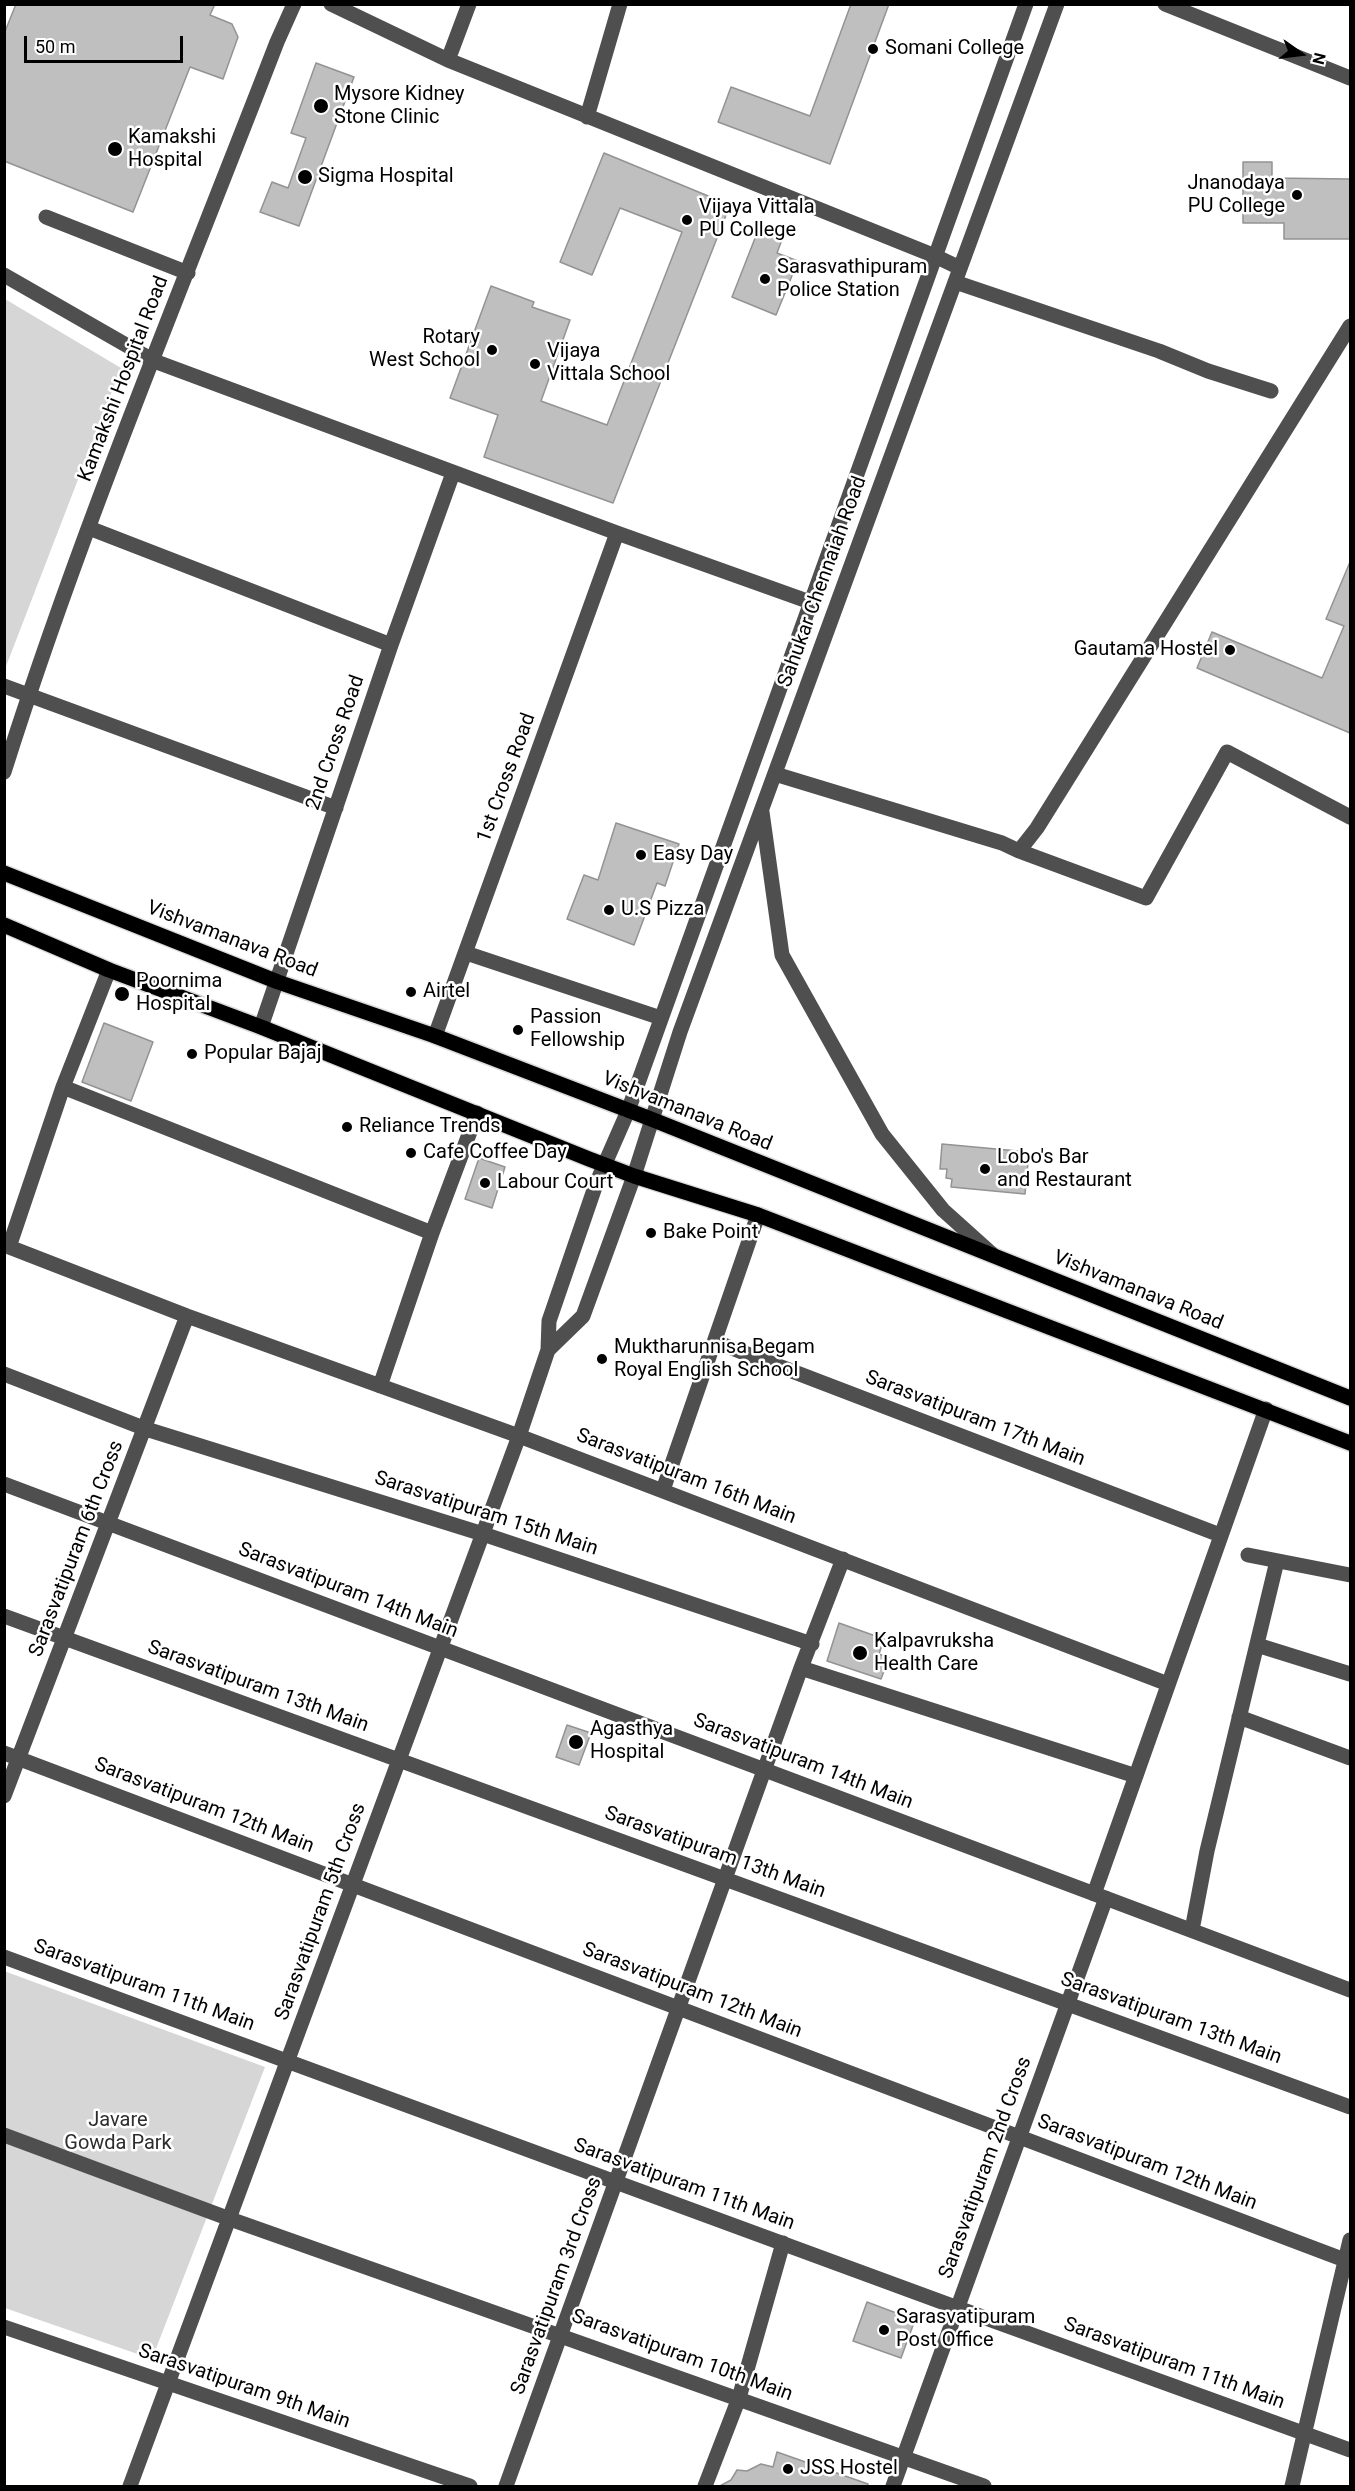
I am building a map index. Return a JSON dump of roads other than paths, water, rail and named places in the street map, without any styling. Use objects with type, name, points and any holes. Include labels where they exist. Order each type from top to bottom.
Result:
[{"type":"main road","name":"Vishvamanava Road","points":[[4,873],[278,982],[435,1036],[628,1110],[1350,1398]]},
{"type":"main road","points":[[4,925],[109,970],[261,1027],[634,1176],[758,1215],[1350,1443]]},
{"type":"street","name":"Kamakshi Hospital Road","points":[[4,772],[28,696],[89,528],[277,42],[294,4]]},
{"type":"street","points":[[331,4],[448,60],[935,256],[957,275],[1208,371],[1271,391]]},
{"type":"street","points":[[448,60],[469,4]]},
{"type":"street","points":[[587,117],[621,4]]},
{"type":"street","name":"Sahukar Chennaiah Road","points":[[606,1164],[628,1110],[1026,4]]},
{"type":"street","name":"Sahukar Chennaiah Road","points":[[634,1176],[680,1032],[1057,4]]},
{"type":"street","points":[[1165,4],[1350,78]]},
{"type":"street","points":[[46,217],[188,273]]},
{"type":"street","points":[[4,275],[154,361],[617,534],[810,602]]},
{"type":"street","points":[[1019,851],[1037,828],[1350,326]]},
{"type":"street","name":"2nd Cross Road","points":[[261,1027],[391,645],[453,473]]},
{"type":"street","points":[[89,528],[391,645]]},
{"type":"street","name":"1st Cross Road","points":[[435,1036],[617,534]]},
{"type":"street","points":[[4,686],[336,808]]},
{"type":"street","points":[[775,774],[1002,843],[1146,898],[1227,752],[1350,817]]},
{"type":"street","points":[[762,809],[782,955],[882,1134],[943,1210],[997,1258]]},
{"type":"street","points":[[466,953],[661,1018]]},
{"type":"street","points":[[7,1246],[63,1087],[109,970]]},
{"type":"street","points":[[63,1087],[432,1233]]},
{"type":"street","points":[[380,1386],[432,1233],[477,1113]]},
{"type":"street","name":"Sarasvatipuram 5th Cross","points":[[130,2487],[519,1436],[548,1350],[549,1321],[596,1184],[606,1164]]},
{"type":"street","name":"Sarasvatipuram 5th Cross","points":[[548,1350],[583,1316],[634,1176]]},
{"type":"street","points":[[663,1490],[758,1215]]},
{"type":"street","name":"Sarasvatipuram 16th Main","points":[[7,1246],[187,1316],[663,1490],[1168,1684]]},
{"type":"street","name":"Sarasvatipuram 6th Cross","points":[[4,1797],[12,1755],[64,1639],[146,1429],[187,1316]]},
{"type":"street","name":"Sarasvatipuram 17th Main","points":[[716,1342],[1220,1535]]},
{"type":"street","name":"Sarasvatipuram 15th Main","points":[[4,1374],[146,1429],[483,1534],[812,1644]]},
{"type":"street","name":"Sarasvatipuram 2nd Cross","points":[[893,2487],[1067,2004],[1136,1776],[1266,1409]]},
{"type":"street","name":"Sarasvatipuram 14th Main","points":[[4,1484],[1350,1990]]},
{"type":"street","points":[[1248,1555],[1350,1575]]},
{"type":"street","name":"Sarasvatipuram 3rd Cross","points":[[506,2487],[727,1880],[801,1668],[843,1559]]},
{"type":"street","points":[[1192,1930],[1207,1851],[1277,1562]]},
{"type":"street","name":"Sarasvatipuram 13th Main","points":[[4,1616],[1350,2107]]},
{"type":"street","points":[[1257,1645],[1350,1674]]},
{"type":"street","points":[[801,1668],[1136,1776]]},
{"type":"street","points":[[1239,1717],[1350,1758]]},
{"type":"street","name":"Sarasvatipuram 12th Main","points":[[12,1755],[1348,2261]]},
{"type":"street","name":"Sarasvatipuram 11th Main","points":[[4,1957],[1350,2450]]},
{"type":"street","name":"Sarasvatipuram 10th Main","points":[[4,2135],[230,2219],[739,2398],[984,2487]]},
{"type":"street","points":[[1292,2487],[1348,2261],[1350,2240]]},
{"type":"street","points":[[705,2487],[739,2398],[783,2243]]},
{"type":"street","name":"Sarasvatipuram 9th Main","points":[[4,2327],[470,2487]]},
{"type":"place","name":"Somani College","points":[[873,49]]},
{"type":"place","name":"Mysore Kidney Stone Clinic","points":[[321,106]]},
{"type":"place","name":"Kamakshi Hospital","points":[[115,149]]},
{"type":"place","name":"Sigma Hospital","points":[[305,177]]},
{"type":"place","name":"Jnanodaya PU College","points":[[1297,195]]},
{"type":"place","name":"Vijaya Vittala PU College","points":[[687,220]]},
{"type":"place","name":"Sarasvathipuram Police Station","points":[[765,279]]},
{"type":"place","name":"Rotary West School","points":[[492,350]]},
{"type":"place","name":"Vijaya Vittala School","points":[[535,364]]},
{"type":"place","name":"Gautama Hostel","points":[[1230,650]]},
{"type":"place","name":"Easy Day","points":[[641,855]]},
{"type":"place","name":"U.S Pizza","points":[[609,910]]},
{"type":"place","name":"Airtel","points":[[411,992]]},
{"type":"place","name":"Poornima Hospital","points":[[122,994]]},
{"type":"place","name":"Passion Fellowship","points":[[518,1030]]},
{"type":"place","name":"Popular Bajaj","points":[[192,1054]]},
{"type":"place","name":"Reliance Trends","points":[[347,1127]]},
{"type":"place","name":"Cafe Coffee Day","points":[[411,1153]]},
{"type":"place","name":"Lobo's Bar and Restaurant","points":[[985,1169]]},
{"type":"place","name":"Labour Court","points":[[485,1183]]},
{"type":"place","name":"Bake Point","points":[[651,1233]]},
{"type":"place","name":"Muktharunnisa Begam Royal English School","points":[[602,1359]]},
{"type":"place","name":"Kalpavruksha Health Care","points":[[860,1653]]},
{"type":"place","name":"Agasthya Hospital","points":[[576,1742]]},
{"type":"place","name":"Sarasvatipuram Post Office","points":[[884,2330]]},
{"type":"place","name":"JSS Hostel","points":[[788,2469]]},
{"type":"park label","name":"Javare Gowda Park","points":[[118,2132]]}]
